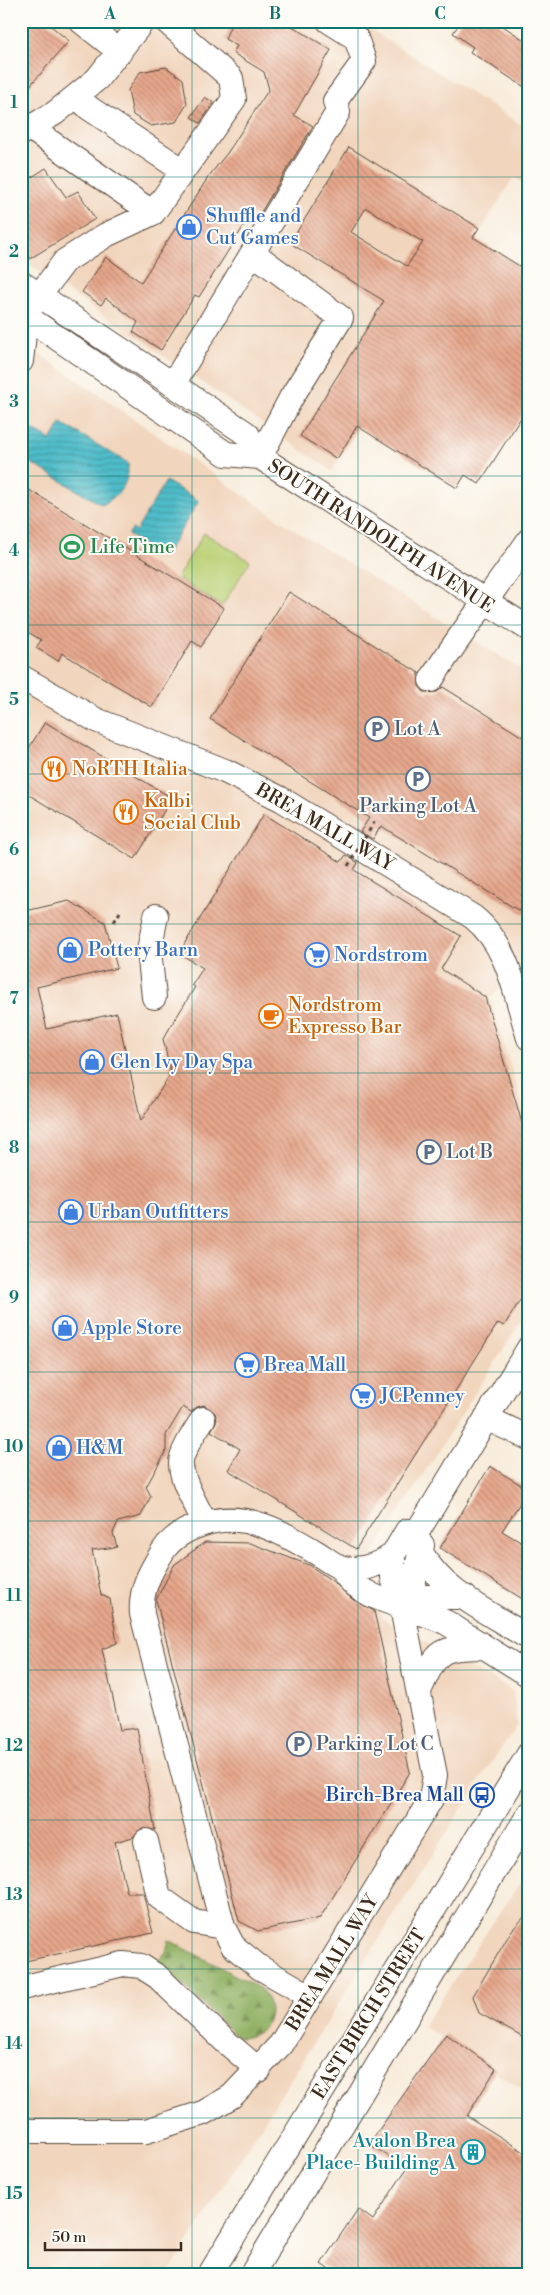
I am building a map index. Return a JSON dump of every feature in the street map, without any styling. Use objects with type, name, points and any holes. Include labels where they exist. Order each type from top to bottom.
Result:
[{"type":"street","points":[[81,21],[120,52]]},
{"type":"street","points":[[144,21],[97,80],[55,114],[25,131],[153,212]]},
{"type":"street","points":[[21,361],[23,316],[31,289],[64,261],[106,235],[153,212],[234,99],[231,78],[166,21]]},
{"type":"street","points":[[173,384],[338,112],[335,101],[364,61],[356,38],[329,21]]},
{"type":"street","points":[[77,96],[89,108],[182,170]]},
{"type":"street","points":[[253,253],[341,318],[291,398],[260,458]]},
{"type":"street","name":"SOUTH RANDOLPH AVENUE","points":[[31,289],[247,434],[260,458]]},
{"type":"street","name":"SOUTH RANDOLPH AVENUE","points":[[23,316],[226,454],[260,458],[345,510],[486,603],[529,629]]},
{"type":"street","points":[[437,683],[486,603],[529,540]]},
{"type":"street","name":"BREA MALL WAY","points":[[21,677],[96,720],[225,771],[281,799],[473,917],[488,931],[500,949],[529,1038]]},
{"type":"street","points":[[154,997],[149,950],[156,916]]},
{"type":"street","points":[[402,1608],[414,1580],[421,1552],[422,1543],[419,1529],[529,1348]]},
{"type":"street","points":[[486,1418],[528,1440]]},
{"type":"street","points":[[203,1419],[181,1458],[181,1466],[182,1474],[205,1523]]},
{"type":"street","points":[[310,1996],[259,1967],[233,1946],[223,1927],[142,1614],[141,1598],[146,1579],[166,1547],[186,1529],[205,1523],[227,1520],[262,1523],[341,1568],[357,1570],[372,1566],[393,1555],[407,1531],[419,1529]]},
{"type":"street","points":[[421,1552],[428,1566],[436,1575],[465,1597],[529,1638]]},
{"type":"street","name":"BREA MALL WAY","points":[[21,2131],[146,2131],[217,2107],[232,2096],[259,2070],[281,2044],[430,1799],[435,1775],[420,1689],[402,1608],[393,1578],[393,1555]]},
{"type":"street","points":[[341,1568],[345,1575],[356,1585],[402,1608],[432,1616],[529,1675]]},
{"type":"street","points":[[402,1608],[425,1597],[465,1597]]},
{"type":"street","points":[[420,1689],[433,1661],[442,1652],[452,1647],[484,1647]]},
{"type":"street","name":"EAST BIRCH STREET","points":[[210,2274],[529,1754]]},
{"type":"street","name":"EAST BIRCH STREET","points":[[252,2274],[529,1814]]},
{"type":"street","points":[[146,1841],[159,1897],[194,1922],[223,1927]]},
{"type":"street","points":[[21,1988],[122,1964],[141,1966],[158,1977],[226,2042],[259,2070]]},
{"type":"path","points":[[348,866],[375,822]]},
{"type":"path","points":[[114,922],[120,912]]},
{"type":"shaded area","points":[[21,21],[357,21],[529,130],[529,187],[514,177],[332,471],[21,259]]},
{"type":"shaded area","points":[[21,341],[288,526],[529,674],[529,956],[490,999],[529,1128],[529,1309],[373,1553],[382,1618],[513,1691],[517,1725],[479,1781],[168,2274],[21,2274]]},
{"type":"shaded area","points":[[529,1870],[529,2094],[423,2026]]},
{"type":"green space","points":[[204,533],[250,561],[222,606],[177,578]]},
{"type":"green space","points":[[169,1940],[261,1989],[267,1997],[270,2006],[268,2022],[263,2028],[248,2037],[238,2038],[158,1961],[166,1952]]},
{"type":"water","points":[[61,423],[128,463],[127,477],[122,488],[114,497],[102,505],[21,457],[21,438],[28,427],[51,440]]},
{"type":"water","points":[[166,481],[199,501],[164,557],[128,535],[132,529],[136,531]]},
{"type":"building","points":[[21,21],[45,21],[69,41],[21,96]]},
{"type":"building","points":[[232,21],[284,21],[331,50],[294,115],[313,126],[258,217],[252,213],[199,297],[195,295],[161,350],[133,332],[138,322],[106,298],[101,305],[82,292],[106,257],[141,282],[209,176],[228,152],[269,89],[264,72],[233,53],[237,46],[225,39]]},
{"type":"building","points":[[461,21],[495,21],[529,43],[529,90],[470,52],[473,47],[453,33]]},
{"type":"building","points":[[166,67],[183,79],[187,104],[176,122],[151,126],[133,115],[128,90],[140,72]]},
{"type":"building","points":[[205,97],[214,103],[200,123],[191,117]]},
{"type":"building","points":[[349,147],[479,228],[473,237],[529,272],[529,405],[479,484],[465,475],[457,488],[357,426],[337,459],[300,436],[384,301],[290,243]],"holes":[[[366,208],[423,242],[407,266],[351,232]]]},
{"type":"building","points":[[46,168],[66,197],[78,191],[95,219],[26,261],[21,253],[21,184]]},
{"type":"building","name":"Life Time","points":[[21,485],[224,608],[201,647],[192,641],[152,707],[62,653],[58,661],[36,648],[41,640],[21,628]]},
{"type":"building","name":"Lot A","points":[[289,592],[419,673],[419,686],[424,692],[437,692],[443,687],[529,741],[529,917],[381,826],[373,839],[360,832],[369,818],[210,719]]},
{"type":"building","points":[[45,722],[172,798],[135,859],[21,790],[21,761]]},
{"type":"building","name":"Brea Mall","points":[[264,814],[341,862],[346,855],[358,863],[354,870],[461,936],[441,969],[485,997],[529,1147],[529,1286],[504,1326],[498,1323],[356,1549],[228,1470],[240,1449],[211,1431],[217,1420],[215,1413],[204,1405],[197,1407],[191,1412],[183,1407],[166,1435],[166,1451],[146,1487],[151,1496],[141,1516],[118,1522],[113,1533],[117,1547],[92,1550],[101,1595],[110,1599],[117,1643],[102,1649],[120,1730],[137,1728],[155,1830],[142,1828],[133,1837],[115,1842],[127,1893],[143,1893],[153,1933],[21,1962],[21,912],[69,901],[105,922],[117,968],[37,987],[47,1029],[117,1013],[141,1121],[171,1073],[163,1039],[195,987],[192,985],[203,968],[179,953]]},
{"type":"building","points":[[490,1466],[529,1490],[522,1504],[520,1503],[502,1531],[529,1547],[529,1603],[440,1548]]},
{"type":"building","name":"Parking Lot C","points":[[205,1542],[250,1543],[309,1565],[335,1583],[352,1599],[374,1611],[410,1772],[320,1918],[258,1931],[239,1921],[156,1600],[174,1565]]},
{"type":"building","points":[[529,1912],[529,2041],[479,2013],[473,1996],[512,1930]]},
{"type":"building","name":"Avalon Brea Place- Building A","points":[[446,2034],[496,2069],[467,2116],[529,2155],[529,2274],[335,2274],[321,2264],[358,2209],[373,2220],[407,2168],[369,2144]]},
{"type":"place","name":"Shuffle and Cut Games","points":[[189,227]]},
{"type":"place","name":"Life Time","points":[[72,547]]},
{"type":"place","name":"Lot A","points":[[377,729]]},
{"type":"place","name":"NoRTH Italia","points":[[54,769]]},
{"type":"place","name":"Parking Lot A","points":[[418,779]]},
{"type":"place","name":"Kalbi Social Club","points":[[126,812]]},
{"type":"place","name":"Pottery Barn","points":[[70,950]]},
{"type":"place","name":"Nordstrom","points":[[317,955]]},
{"type":"place","name":"Nordstrom Expresso Bar","points":[[271,1016]]},
{"type":"place","name":"Glen Ivy Day Spa","points":[[92,1062]]},
{"type":"place","name":"Lot B","points":[[429,1152]]},
{"type":"place","name":"Urban Outfitters","points":[[71,1212]]},
{"type":"place","name":"Apple Store","points":[[65,1328]]},
{"type":"place","name":"Brea Mall","points":[[247,1365]]},
{"type":"place","name":"JCPenney","points":[[363,1396]]},
{"type":"place","name":"H&M","points":[[59,1448]]},
{"type":"place","name":"Parking Lot C","points":[[299,1744]]},
{"type":"place","name":"Birch-Brea Mall","points":[[482,1795]]},
{"type":"place","name":"Avalon Brea Place- Building A","points":[[473,2152]]}]
